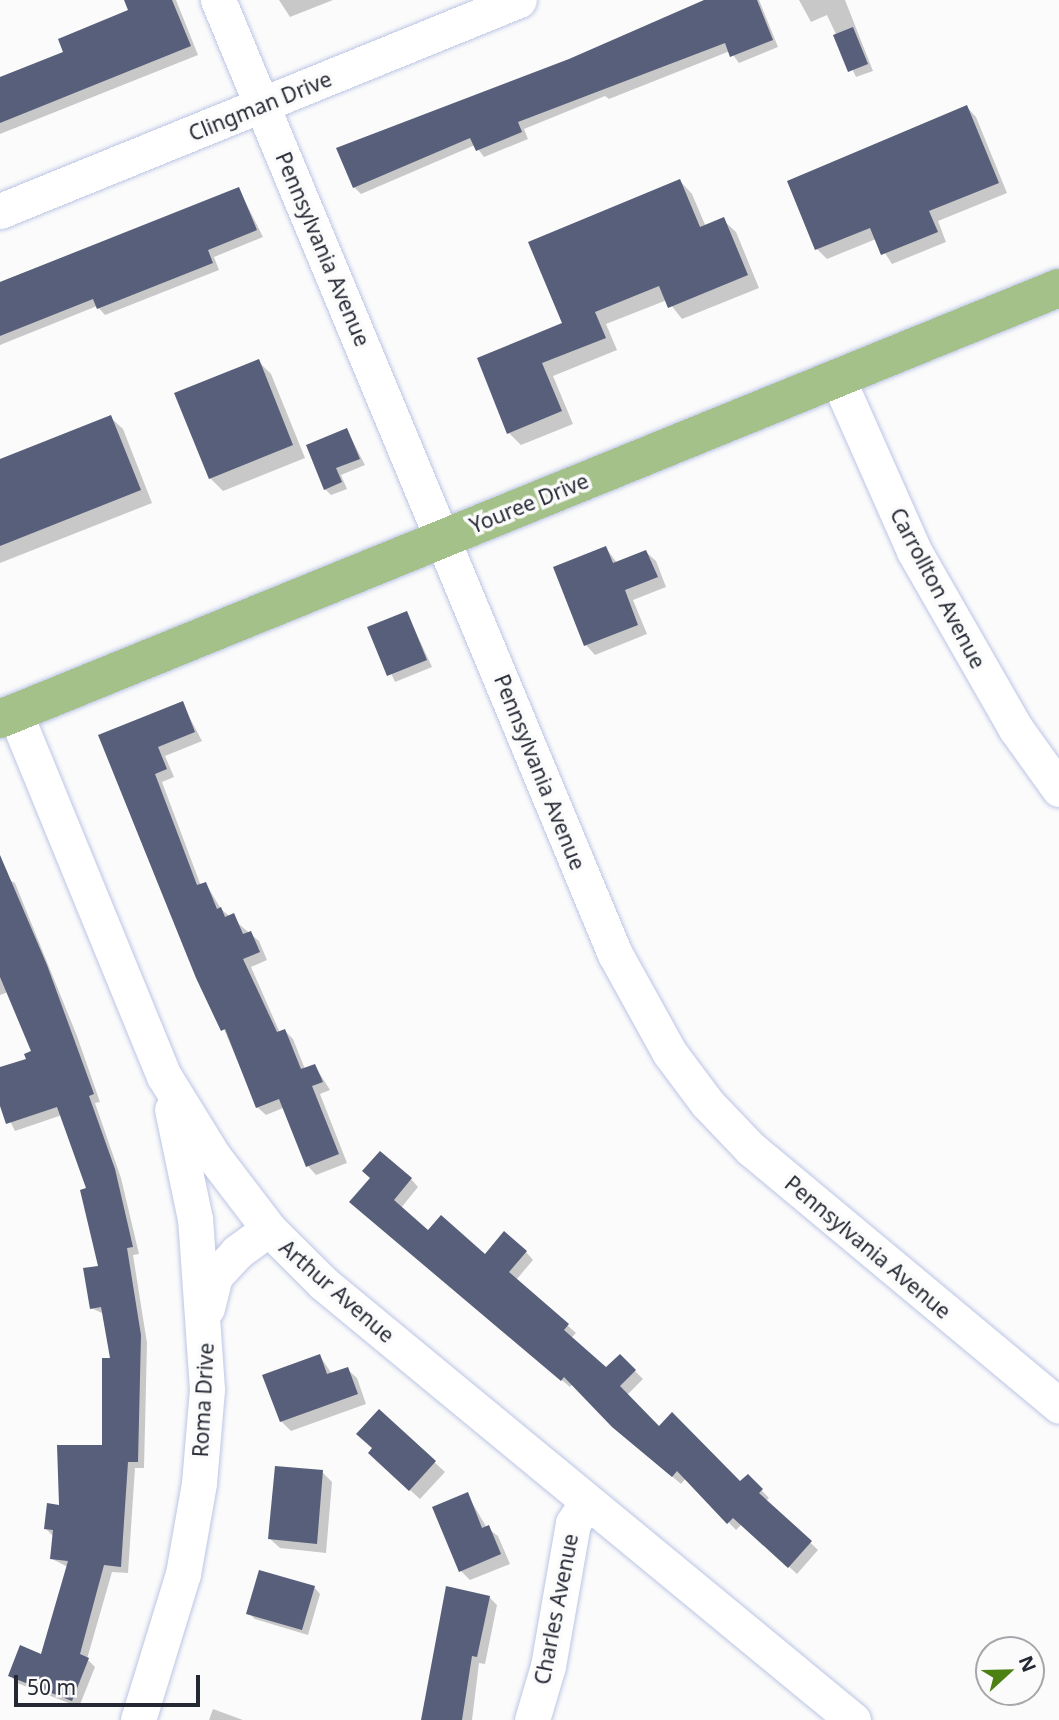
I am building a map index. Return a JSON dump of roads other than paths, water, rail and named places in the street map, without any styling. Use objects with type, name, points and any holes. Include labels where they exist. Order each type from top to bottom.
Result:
[{"type":"main road","name":"Youree Drive","points":[[8,716],[1059,288]]},
{"type":"street","name":"Pennsylvania Avenue","points":[[218,0],[444,537],[615,954],[669,1052],[707,1103],[751,1149],[1059,1406]]},
{"type":"street","name":"Clingman Drive","points":[[0,211],[519,0]]},
{"type":"street","name":"Carrollton Avenue","points":[[837,377],[914,551],[1016,729],[1059,789]]},
{"type":"street","name":"Arthur Avenue","points":[[8,716],[164,1076],[214,1157],[269,1229],[323,1283],[853,1720]]},
{"type":"street","name":"Roma Drive","points":[[138,1720],[183,1574],[199,1483],[207,1389],[205,1314],[187,1171],[164,1076]]},
{"type":"street","points":[[205,1314],[215,1276],[237,1252],[269,1229]]},
{"type":"street","name":"Charles Avenue","points":[[532,1720],[548,1666],[573,1523],[587,1502]]}]
